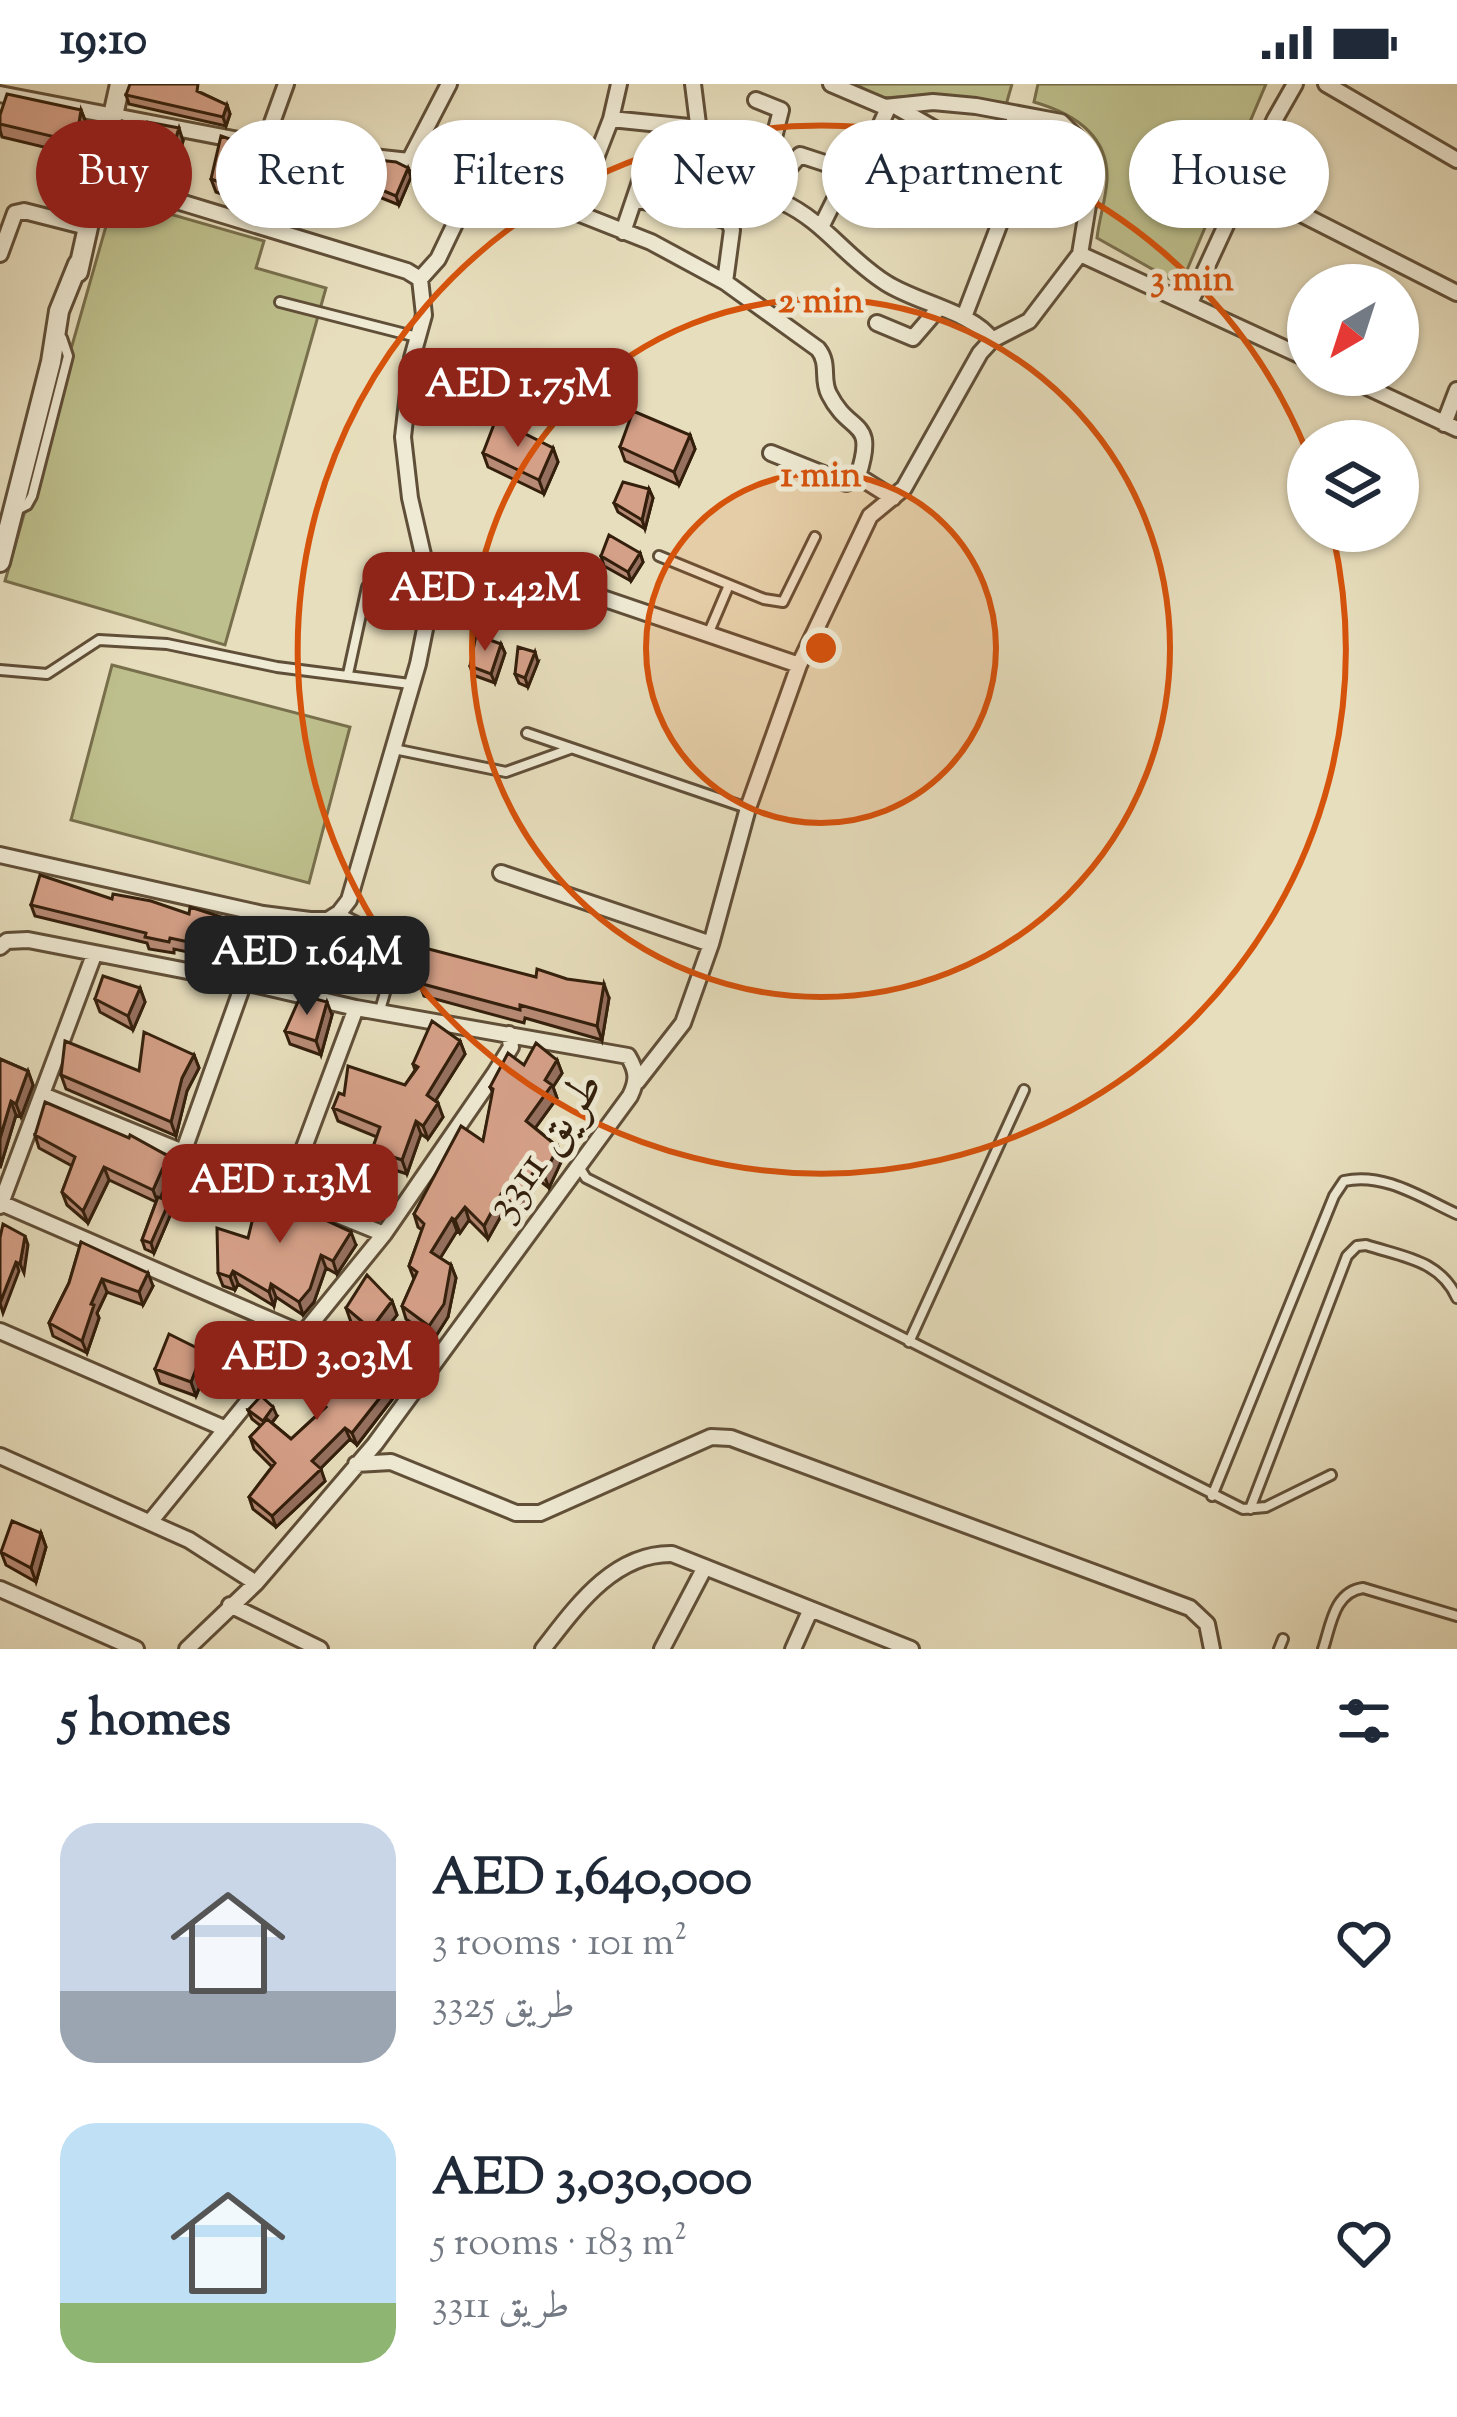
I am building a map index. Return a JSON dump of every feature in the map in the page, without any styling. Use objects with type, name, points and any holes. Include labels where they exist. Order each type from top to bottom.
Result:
[{"type":"street","points":[[34,100],[38,84]]},
{"type":"street","points":[[111,120],[120,84]]},
{"type":"street","points":[[273,120],[286,84]]},
{"type":"street","points":[[387,159],[409,161],[449,84]]},
{"type":"street","points":[[607,129],[619,84]]},
{"type":"street","points":[[693,84],[698,120]]},
{"type":"street","points":[[831,84],[919,120]]},
{"type":"street","points":[[1277,120],[1295,84]]},
{"type":"street","points":[[1325,84],[1457,160]]},
{"type":"street","points":[[0,94],[216,136]]},
{"type":"street","points":[[756,100],[781,110],[778,120]]},
{"type":"street","points":[[824,228],[884,282],[982,326],[992,340],[1029,321],[1080,254],[1090,193],[1088,162],[1078,138],[1061,122],[933,102],[888,108],[883,120]]},
{"type":"street","points":[[1014,120],[1015,115]]},
{"type":"street","points":[[611,119],[631,121]]},
{"type":"street","points":[[192,206],[414,275]]},
{"type":"street","points":[[623,232],[631,210]]},
{"type":"street","points":[[798,212],[822,225]]},
{"type":"street","points":[[0,254],[15,213],[36,214]]},
{"type":"street","points":[[607,225],[725,282],[822,353],[827,391],[868,445],[858,476],[846,483],[771,453]]},
{"type":"street","points":[[51,362],[75,298],[87,228]]},
{"type":"street","points":[[414,275],[438,259],[453,228]]},
{"type":"street","points":[[725,282],[731,228]]},
{"type":"street","points":[[964,317],[998,228]]},
{"type":"street","points":[[1190,303],[1224,228]]},
{"type":"street","points":[[1329,228],[1457,293]]},
{"type":"street","points":[[1080,254],[1287,349]]},
{"type":"street","points":[[1,556],[51,362],[59,311],[78,264]]},
{"type":"street","points":[[0,855],[263,914],[328,920],[340,914],[349,900],[393,749],[432,594],[410,498],[404,437],[424,315],[414,275]]},
{"type":"street","points":[[877,323],[913,338],[938,309]]},
{"type":"street","name":"طريق 3311","points":[[187,1649],[256,1583],[356,1464],[578,1165],[634,1069],[673,1038],[683,1023],[711,944],[748,808],[799,664],[869,516],[893,498],[935,438],[980,353],[992,340]]},
{"type":"street","points":[[1386,396],[1450,426],[1457,390]]},
{"type":"street","points":[[858,476],[893,498]]},
{"type":"street","points":[[432,594],[491,573],[526,572],[799,664]]},
{"type":"street","points":[[502,873],[711,944]]},
{"type":"street","points":[[0,947],[7,941],[28,940],[356,1008],[508,1034],[634,1069],[673,1038]]},
{"type":"street","points":[[94,955],[1,1204],[305,1335]]},
{"type":"street","points":[[184,1150],[244,982]]},
{"type":"street","points":[[287,1193],[356,1008]]},
{"type":"street","points":[[150,1522],[385,1234],[511,1047],[508,1034]]},
{"type":"street","points":[[43,1095],[385,1234]]},
{"type":"street","points":[[0,1331],[226,1430]]},
{"type":"street","points":[[356,1464],[391,1462],[516,1513],[540,1513],[711,1437],[731,1438],[1190,1608],[1207,1624],[1212,1649]]},
{"type":"street","points":[[0,1456],[189,1540],[256,1583]]},
{"type":"street","points":[[543,1649],[586,1594],[618,1570],[656,1554],[672,1554],[911,1649]]},
{"type":"street","points":[[662,1649],[705,1567]]},
{"type":"street","points":[[0,1589],[136,1649]]},
{"type":"street","points":[[230,1605],[320,1649]]},
{"type":"street","points":[[793,1649],[810,1612]]},
{"type":"lane","points":[[280,302],[418,337]]},
{"type":"lane","points":[[13,512],[23,509],[32,496],[68,356],[62,338]]},
{"type":"lane","points":[[659,556],[764,599],[783,602],[814,537]]},
{"type":"lane","points":[[709,634],[729,585]]},
{"type":"lane","points":[[348,674],[367,587]]},
{"type":"lane","points":[[0,670],[47,674],[99,640],[167,644],[277,667],[410,684]]},
{"type":"lane","points":[[527,733],[748,808]]},
{"type":"lane","points":[[393,749],[506,772],[572,748]]},
{"type":"lane","points":[[340,914],[385,936],[393,951],[380,1010]]},
{"type":"lane","points":[[909,1342],[1024,1090]]},
{"type":"lane","points":[[578,1165],[586,1178],[1212,1496],[1250,1509],[1266,1507],[1331,1475]]},
{"type":"lane","points":[[1212,1496],[1344,1181],[1385,1181],[1457,1214]]},
{"type":"lane","points":[[1250,1509],[1347,1256],[1357,1246],[1366,1245],[1436,1267],[1457,1298]]},
{"type":"lane","points":[[1323,1649],[1340,1600],[1350,1590],[1363,1588],[1457,1616]]},
{"type":"green space","points":[[855,84],[1012,84],[1006,105],[935,95],[881,98]]},
{"type":"green space","points":[[1038,84],[1266,84],[1251,120],[1129,120],[1129,228],[1205,228],[1187,270],[1170,279],[1097,238],[1099,228],[1105,228],[1105,120],[1075,120],[1034,102]]},
{"type":"green space","points":[[192,220],[264,241],[256,268],[326,288],[225,645],[5,581],[105,228],[192,228]]},
{"type":"green space","points":[[112,665],[350,727],[309,883],[71,820]]},
{"type":"building","points":[[130,84],[198,84],[197,91],[227,105],[223,117],[126,95]]},
{"type":"building","points":[[7,94],[81,110],[79,120],[36,120],[36,133],[0,124]]},
{"type":"building","points":[[387,161],[408,168],[396,196],[387,192]]},
{"type":"building","points":[[633,411],[690,435],[674,472],[620,447]]},
{"type":"building","points":[[496,419],[553,448],[539,480],[483,453]]},
{"type":"building","points":[[623,482],[649,489],[642,520],[614,503]]},
{"type":"building","points":[[609,535],[640,553],[628,572],[601,556]]},
{"type":"building","points":[[476,635],[501,644],[491,674],[470,666]]},
{"type":"building","points":[[518,647],[535,652],[525,678],[515,674]]},
{"type":"building","points":[[40,875],[112,899],[113,894],[151,901],[189,914],[190,907],[265,931],[266,923],[340,933],[339,938],[368,946],[366,974],[330,973],[329,977],[294,957],[292,964],[262,959],[263,950],[170,938],[169,942],[31,905]]},
{"type":"building","points":[[421,947],[536,977],[537,969],[604,984],[597,1026],[419,983]]},
{"type":"building","points":[[103,976],[140,988],[128,1016],[95,999]]},
{"type":"building","points":[[301,995],[327,1002],[316,1041],[285,1031]]},
{"type":"building","points":[[432,1021],[460,1041],[427,1095],[438,1103],[423,1126],[416,1121],[402,1160],[372,1150],[380,1127],[333,1108],[339,1093],[344,1095],[348,1066],[405,1085],[418,1067],[413,1064]]},
{"type":"building","points":[[144,1032],[194,1055],[182,1078],[171,1122],[61,1075],[65,1041],[139,1071]]},
{"type":"building","points":[[536,1043],[557,1060],[545,1080],[552,1085],[526,1121],[558,1147],[544,1175],[536,1168],[513,1204],[501,1194],[484,1226],[465,1207],[452,1218],[431,1252],[451,1265],[444,1304],[429,1326],[402,1306],[417,1272],[409,1266],[424,1224],[414,1214],[461,1126],[483,1141],[490,1087],[508,1053],[524,1065]]},
{"type":"building","points":[[0,1059],[28,1071],[16,1104],[11,1101],[0,1138]]},
{"type":"building","points":[[45,1102],[130,1135],[168,1156],[153,1190],[104,1167],[83,1211],[62,1192],[75,1157],[35,1135]]},
{"type":"building","points":[[192,1160],[210,1167],[204,1180],[188,1174]]},
{"type":"building","points":[[261,1185],[351,1232],[333,1261],[321,1255],[310,1289],[299,1302],[271,1284],[269,1292],[233,1271],[230,1277],[218,1273],[217,1228],[248,1238]]},
{"type":"building","points":[[158,1197],[169,1202],[151,1243],[142,1240]]},
{"type":"building","points":[[3,1224],[25,1236],[20,1264],[16,1262],[0,1303],[0,1238]]},
{"type":"building","points":[[81,1242],[148,1273],[139,1292],[102,1279],[82,1341],[49,1323],[69,1283]]},
{"type":"building","points":[[367,1275],[392,1301],[371,1329],[346,1308]]},
{"type":"building","points":[[169,1334],[203,1351],[191,1382],[155,1369]]},
{"type":"building","points":[[368,1347],[397,1376],[352,1433],[345,1428],[312,1461],[321,1469],[272,1516],[249,1497],[275,1463],[250,1437],[267,1419],[291,1439],[326,1407],[281,1371],[304,1352],[339,1382]]},
{"type":"building","points":[[261,1396],[273,1407],[263,1421],[248,1410]]},
{"type":"building","points":[[12,1521],[41,1533],[31,1568],[1,1552]]}]
